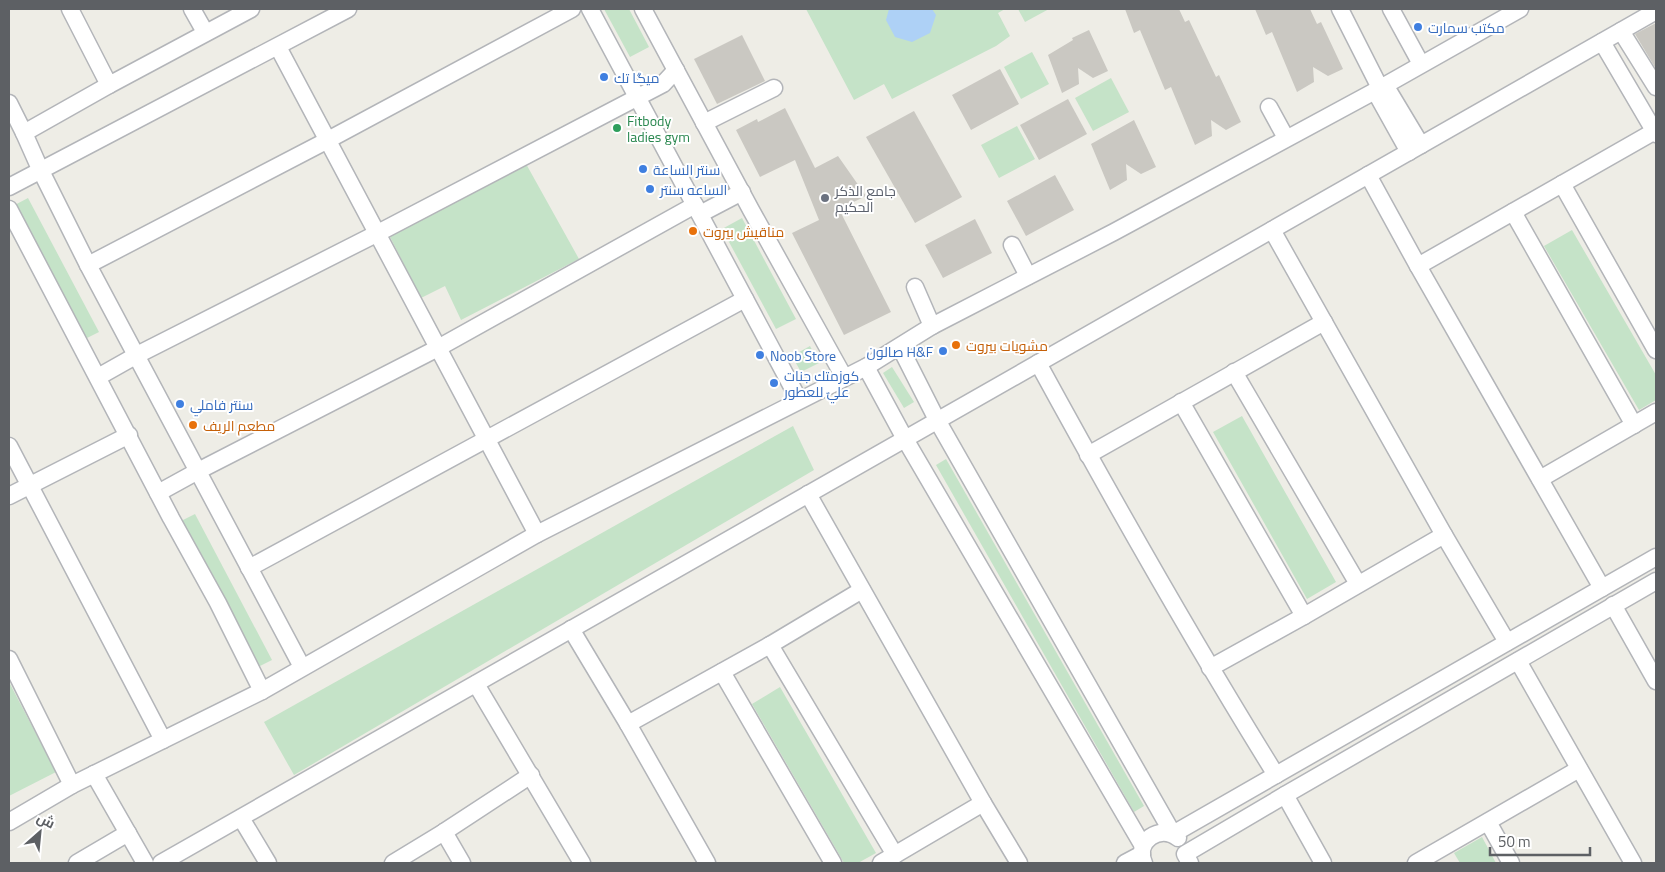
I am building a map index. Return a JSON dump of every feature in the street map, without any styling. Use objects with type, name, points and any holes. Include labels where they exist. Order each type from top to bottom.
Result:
[{"type":"street","points":[[70,9],[109,85]]},
{"type":"street","points":[[192,9],[205,32]]},
{"type":"street","points":[[24,133],[205,32],[251,9]]},
{"type":"street","points":[[9,187],[40,169],[348,9]]},
{"type":"street","points":[[88,265],[328,140],[572,9]]},
{"type":"street","points":[[590,9],[799,400]]},
{"type":"street","points":[[643,9],[844,377]]},
{"type":"street","points":[[1340,9],[1380,88],[1415,149]]},
{"type":"street","points":[[1391,9],[1422,64]]},
{"type":"street","points":[[9,822],[72,785],[262,691],[536,534],[866,366],[932,326],[1114,232],[1380,88],[1520,9]]},
{"type":"street","points":[[161,863],[1656,11]]},
{"type":"street","points":[[1621,31],[1656,87]]},
{"type":"street","points":[[1418,266],[1656,133],[1602,42]]},
{"type":"street","points":[[278,47],[536,534]]},
{"type":"street","points":[[98,377],[137,355],[378,233],[663,84],[676,70]]},
{"type":"street","points":[[704,123],[774,88]]},
{"type":"street","points":[[9,103],[88,265],[302,667]]},
{"type":"street","points":[[1269,107],[1286,138]]},
{"type":"street","points":[[1368,175],[1602,588]]},
{"type":"street","points":[[1562,184],[1656,350]]},
{"type":"street","points":[[158,493],[438,348],[698,209],[742,192]]},
{"type":"street","points":[[9,209],[218,603],[262,691]]},
{"type":"street","points":[[1513,212],[1634,426]]},
{"type":"street","points":[[1272,230],[1444,535],[1507,642]]},
{"type":"street","points":[[1012,245],[1028,276]]},
{"type":"street","points":[[915,287],[932,326]]},
{"type":"street","points":[[249,568],[745,299]]},
{"type":"street","points":[[1088,455],[1324,322]]},
{"type":"street","points":[[900,347],[938,420],[1173,834],[1181,842],[1186,860],[1285,795],[1656,581]]},
{"type":"street","points":[[1038,363],[1088,455],[1210,668],[1276,774]]},
{"type":"street","points":[[866,366],[904,439],[1143,854]]},
{"type":"street","points":[[1234,372],[1358,584]]},
{"type":"street","points":[[1181,402],[1304,616]]},
{"type":"street","points":[[1540,479],[1656,412]]},
{"type":"street","points":[[9,496],[128,435]]},
{"type":"street","points":[[9,446],[163,740]]},
{"type":"street","points":[[808,494],[983,804],[1019,863]]},
{"type":"street","points":[[1210,668],[1444,535]]},
{"type":"street","points":[[1143,854],[1146,840],[1157,833],[1173,834],[1656,557]]},
{"type":"street","points":[[628,724],[770,645],[862,590]]},
{"type":"street","points":[[1613,605],[1656,682]]},
{"type":"street","points":[[571,629],[628,724],[707,863]]},
{"type":"street","points":[[770,645],[888,859],[983,804]]},
{"type":"street","points":[[9,658],[72,785]]},
{"type":"street","points":[[1518,661],[1633,863]]},
{"type":"street","points":[[722,672],[833,863]]},
{"type":"street","points":[[476,684],[582,863]]},
{"type":"street","points":[[1416,863],[1441,857],[1488,822],[1579,769]]},
{"type":"street","points":[[94,774],[145,863]]},
{"type":"street","points":[[393,863],[530,775]]},
{"type":"street","points":[[1285,795],[1323,863]]},
{"type":"street","points":[[241,818],[268,863]]},
{"type":"street","points":[[1488,822],[1511,863]]},
{"type":"street","points":[[444,832],[462,863]]},
{"type":"street","points":[[77,863],[128,834]]},
{"type":"street","points":[[1125,863],[1143,854]]},
{"type":"green space","points":[[604,9],[629,9],[649,47],[630,57]]},
{"type":"green space","points":[[806,9],[1005,9],[998,13],[1010,36],[996,46],[892,99],[884,84],[854,100]]},
{"type":"green space","points":[[1018,9],[1049,9],[1025,22]]},
{"type":"green space","points":[[1032,52],[1049,84],[1021,99],[1004,67]]},
{"type":"green space","points":[[1111,78],[1129,112],[1093,131],[1075,98]]},
{"type":"green space","points":[[1017,126],[1035,159],[999,178],[981,145]]},
{"type":"green space","points":[[525,162],[579,259],[461,320],[445,286],[421,298],[387,231]]},
{"type":"green space","points":[[28,198],[99,332],[79,342],[9,208]]},
{"type":"green space","points":[[742,218],[796,319],[776,329],[722,229]]},
{"type":"green space","points":[[1572,230],[1656,375],[1656,400],[1639,410],[1544,246]]},
{"type":"green space","points":[[810,346],[819,363],[801,372],[792,356]]},
{"type":"green space","points":[[892,367],[914,402],[904,408],[883,373]]},
{"type":"green space","points":[[1242,416],[1336,582],[1307,599],[1213,432]]},
{"type":"green space","points":[[793,426],[814,470],[294,775],[264,722]]},
{"type":"green space","points":[[946,459],[1144,806],[1134,812],[936,465]]},
{"type":"green space","points":[[195,514],[272,660],[254,669],[177,523]]},
{"type":"green space","points":[[9,682],[56,772],[9,796]]},
{"type":"green space","points":[[780,687],[876,853],[858,863],[844,863],[752,704]]},
{"type":"green space","points":[[1482,837],[1496,863],[1460,863],[1454,853]]},
{"type":"water","points":[[889,9],[932,9],[936,15],[930,33],[912,42],[895,37],[886,20]]},
{"type":"building","points":[[1125,9],[1179,9],[1185,22],[1189,20],[1216,77],[1219,75],[1241,122],[1226,130],[1211,120],[1212,136],[1195,145],[1171,87],[1165,90],[1140,30],[1134,33]]},
{"type":"building","points":[[1255,9],[1310,9],[1317,24],[1321,22],[1343,69],[1328,76],[1313,67],[1314,82],[1297,92],[1272,32],[1266,35]]},
{"type":"building","points":[[1656,23],[1656,69],[1635,34]]},
{"type":"building","points":[[1089,30],[1108,71],[1093,78],[1078,68],[1079,84],[1062,93],[1048,55],[1073,40],[1072,38]]},
{"type":"building","points":[[742,35],[765,81],[717,104],[694,59]]},
{"type":"building","points":[[1000,69],[1019,104],[971,130],[952,95]]},
{"type":"building","points":[[1068,99],[1087,134],[1039,160],[1020,125]]},
{"type":"building","points":[[785,108],[815,168],[838,156],[866,196],[839,209],[891,312],[844,335],[792,233],[819,220],[795,160],[760,177],[736,130],[757,119],[758,122]]},
{"type":"building","points":[[914,111],[962,197],[915,223],[866,137]]},
{"type":"building","points":[[1134,120],[1156,167],[1141,174],[1126,164],[1127,180],[1110,190],[1091,144]]},
{"type":"building","points":[[1055,175],[1074,210],[1026,236],[1007,201]]},
{"type":"building","points":[[975,219],[992,253],[943,278],[925,245]]},
{"type":"place","name":"مكتب سمارت","points":[[1418,27]]},
{"type":"place","name":"ميگا تك","points":[[604,77]]},
{"type":"place","name":"Fitbody ladies gym","points":[[617,128]]},
{"type":"place","name":"سنتر الساعة","points":[[643,169]]},
{"type":"place","name":"الساعه سنتر","points":[[650,189]]},
{"type":"place","name":"جامع الذكر الحكيم","points":[[825,198]]},
{"type":"place","name":"مناقيش بيروت","points":[[693,231]]},
{"type":"place","name":"مشويات بيروت","points":[[956,345]]},
{"type":"place","name":"صالون H&F","points":[[943,351]]},
{"type":"place","name":"Noob Store","points":[[760,355]]},
{"type":"place","name":"كوزمتك جنات عليٌ للعطور","points":[[774,383]]},
{"type":"place","name":"سنتر فاملي","points":[[180,404]]},
{"type":"place","name":"مطعم الريف","points":[[193,425]]}]
